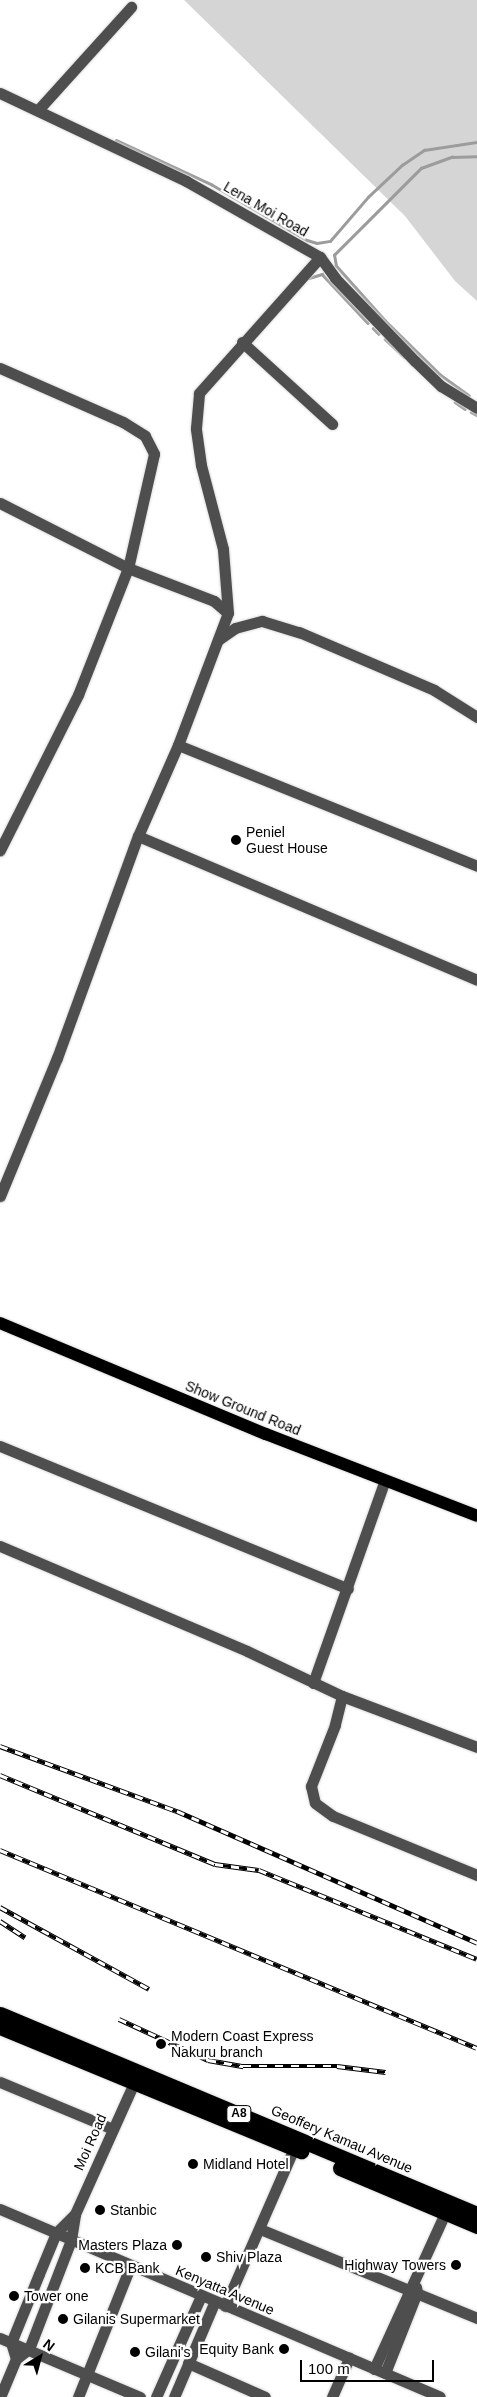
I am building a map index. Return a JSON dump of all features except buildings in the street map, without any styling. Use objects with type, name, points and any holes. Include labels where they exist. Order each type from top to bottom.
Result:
[{"type":"highway","name":"Geoffery Kamau Avenue","points":[[0,2014],[477,2214]]},
{"type":"highway","name":"Geoffery Kamau Avenue","points":[[0,2027],[294,2148],[477,2226]]},
{"type":"main road","name":"Show Ground Road","points":[[0,1323],[477,1516]]},
{"type":"street","points":[[38,110],[131,7]]},
{"type":"street","name":"Lena Moi Road","points":[[0,93],[186,181],[320,257],[335,278],[421,367],[441,386],[477,408]]},
{"type":"street","points":[[0,1196],[57,1058],[138,836],[178,745],[228,613],[224,549],[201,465],[195,412],[199,393],[242,342],[320,257]]},
{"type":"street","points":[[242,342],[332,424]]},
{"type":"street","points":[[0,368],[123,422],[149,442],[154,454],[128,568],[78,695],[0,850]]},
{"type":"street","points":[[0,503],[128,568],[214,602],[228,613]]},
{"type":"street","points":[[218,640],[235,628],[262,621],[299,632],[434,690],[477,717]]},
{"type":"street","points":[[178,745],[477,866]]},
{"type":"street","points":[[138,836],[477,980]]},
{"type":"street","points":[[0,1446],[348,1590]]},
{"type":"street","points":[[313,1683],[348,1590],[385,1480]]},
{"type":"street","points":[[0,1546],[247,1651],[342,1696],[477,1747]]},
{"type":"street","points":[[342,1696],[335,1725],[310,1786],[315,1803],[333,1816],[477,1875]]},
{"type":"street","points":[[0,2082],[113,2129]]},
{"type":"street","name":"Moi Road","points":[[29,2349],[71,2240],[75,2214],[134,2083]]},
{"type":"street","points":[[201,2296],[158,2394],[173,2397],[205,2324],[220,2304],[260,2229],[294,2148]]},
{"type":"street","name":"Kenyatta Avenue","points":[[0,2209],[130,2267],[440,2397]]},
{"type":"street","points":[[380,2371],[446,2212]]},
{"type":"street","name":"Moi Road","points":[[11,2343],[56,2233],[75,2214]]},
{"type":"street","points":[[260,2229],[414,2288],[477,2318]]},
{"type":"street","points":[[78,2397],[130,2267]]},
{"type":"street","points":[[191,2319],[205,2324]]},
{"type":"street","points":[[0,2338],[140,2397]]},
{"type":"street","points":[[11,2343],[16,2358]]},
{"type":"street","points":[[0,2397],[16,2358],[29,2349]]},
{"type":"street","points":[[332,2397],[349,2358]]},
{"type":"street","points":[[188,2363],[265,2397]]},
{"type":"street","points":[[166,2375],[180,2381]]},
{"type":"shaded area","points":[[184,0],[477,0],[477,301],[455,281],[405,216]]},
{"type":"waterway","points":[[116,140],[211,184],[307,240],[317,243],[330,241],[368,197],[402,165],[424,150],[477,142]]},
{"type":"waterway","points":[[469,396],[440,375],[385,321],[336,266],[334,255],[421,168],[452,157],[477,156]]},
{"type":"waterway","points":[[309,278],[322,274],[368,323]]},
{"type":"waterway","points":[[373,328],[379,334]]},
{"type":"waterway","points":[[385,339],[404,357]]},
{"type":"waterway","points":[[455,402],[465,409]]},
{"type":"waterway","points":[[471,412],[477,415]]},
{"type":"railway","points":[[0,1746],[177,1811],[477,1943]]},
{"type":"railway","points":[[0,1775],[215,1864],[259,1870],[477,1959]]},
{"type":"railway","points":[[0,1850],[477,2048]]},
{"type":"railway","points":[[0,1907],[149,1989]]},
{"type":"railway","points":[[0,1921],[25,1937]]},
{"type":"railway","points":[[119,2019],[208,2060],[243,2066],[337,2066],[386,2072]]},
{"type":"place","name":"Peniel Guest House","points":[[236,840]]},
{"type":"place","name":"Modern Coast Express Nakuru branch","points":[[161,2044]]},
{"type":"place","name":"Midland Hotel","points":[[193,2164]]},
{"type":"place","name":"Stanbic","points":[[100,2210]]},
{"type":"place","name":"Masters Plaza","points":[[177,2245]]},
{"type":"place","name":"Shiv Plaza","points":[[206,2257]]},
{"type":"place","name":"Highway Towers","points":[[456,2265]]},
{"type":"place","name":"KCB Bank","points":[[85,2268]]},
{"type":"place","name":"Tower one","points":[[14,2296]]},
{"type":"place","name":"Gilanis Supermarket","points":[[63,2319]]},
{"type":"place","name":"Equity Bank","points":[[284,2349]]},
{"type":"place","name":"Gilani's","points":[[135,2352]]}]
